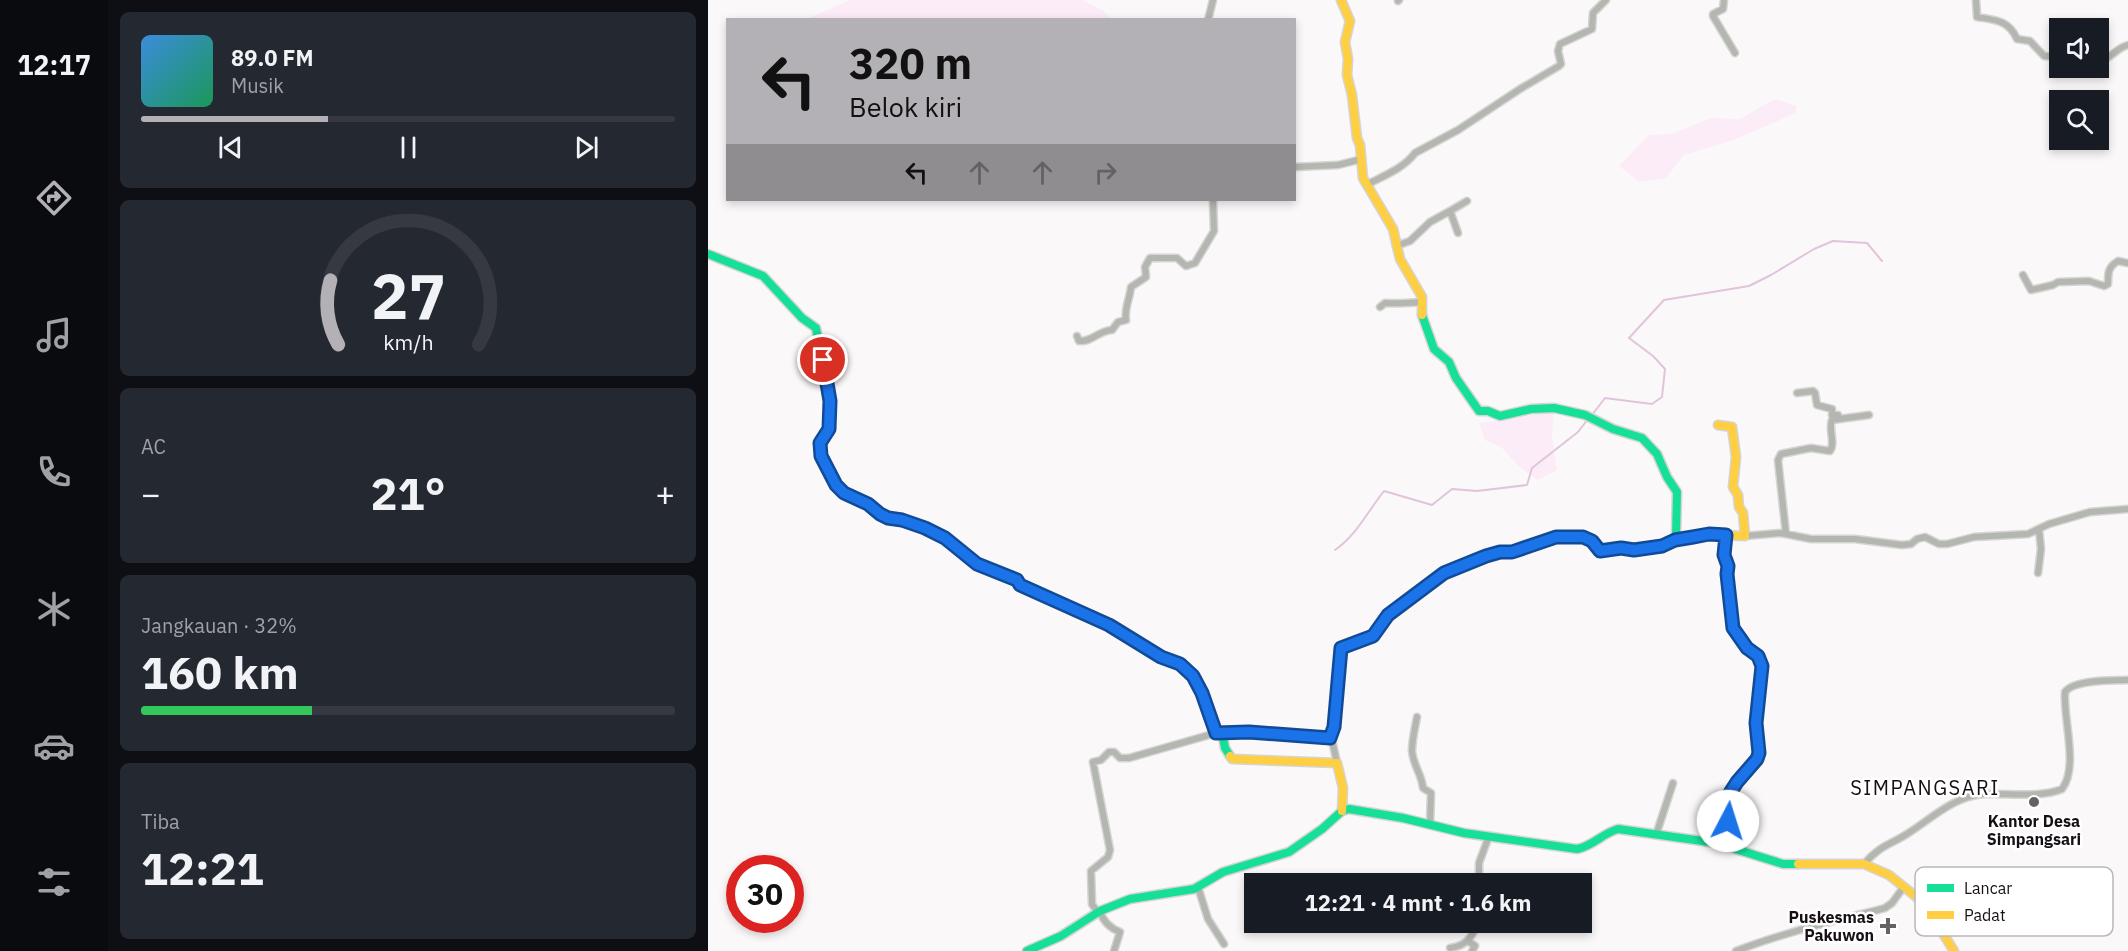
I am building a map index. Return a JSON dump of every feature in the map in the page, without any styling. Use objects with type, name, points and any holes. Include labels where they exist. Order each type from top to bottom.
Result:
[{"type":"street","points":[[1208,18],[1213,0]]},
{"type":"street","points":[[1341,0],[1349,17],[1349,30],[1345,42],[1348,59],[1347,75],[1362,159],[1362,174],[1366,185],[1394,229],[1400,259],[1422,297],[1421,312],[1434,349],[1449,362],[1456,378],[1479,411],[1500,416],[1531,409],[1554,408],[1585,415],[1613,429],[1646,441],[1657,454],[1667,477],[1677,492],[1678,540]]},
{"type":"street","points":[[1366,185],[1389,174],[1415,153],[1458,130],[1559,66],[1561,64],[1558,51],[1560,44],[1592,29],[1593,13],[1606,0]]},
{"type":"street","points":[[1724,0],[1723,9],[1713,16],[1735,53]]},
{"type":"street","points":[[1976,0],[1977,17],[1996,19],[2009,27],[2017,39],[2030,41],[2044,56],[2049,56]]},
{"type":"street","points":[[2109,58],[2120,47],[2128,45]]},
{"type":"street","points":[[1296,167],[1338,165],[1362,159]]},
{"type":"street","points":[[1077,336],[1079,341],[1084,341],[1103,330],[1112,330],[1118,322],[1126,320],[1125,312],[1129,304],[1131,287],[1146,277],[1145,267],[1150,258],[1177,258],[1186,267],[1195,262],[1214,231],[1213,201]]},
{"type":"street","points":[[1396,246],[1410,241],[1430,222],[1467,201]]},
{"type":"street","points":[[1450,211],[1458,233]]},
{"type":"street","points":[[708,254],[763,276],[802,318],[816,328],[830,401],[829,429],[820,443],[821,456],[830,477],[844,493],[868,504],[888,518],[902,520],[945,538],[977,564],[1017,580],[1020,585],[1043,597],[1109,625],[1161,657],[1180,664],[1193,676],[1225,748],[1229,756],[1235,760],[1337,762]]},
{"type":"street","points":[[2023,275],[2031,290],[2058,282],[2089,281],[2104,286],[2108,284],[2110,267],[2118,261],[2128,262]]},
{"type":"street","points":[[1380,307],[1385,303],[1396,305],[1421,302]]},
{"type":"street","points":[[1786,534],[1778,460],[1781,454],[1811,448],[1830,451],[1832,420],[1869,415],[1868,412],[1832,416],[1832,409],[1816,405],[1813,391],[1797,393]]},
{"type":"street","points":[[1718,425],[1732,427],[1736,461],[1733,486],[1743,513],[1744,536]]},
{"type":"street","points":[[1342,811],[1343,789],[1334,746],[1330,738],[1334,727],[1341,648],[1373,636],[1388,615],[1444,573],[1486,556],[1500,552],[1512,552],[1552,538],[1583,537],[1592,541],[1600,551],[1662,546],[1678,540],[1709,534],[1744,536],[1786,534],[1811,539],[1856,539],[1902,545],[1911,544],[1922,537],[1940,544],[1947,544],[1974,537],[2022,535],[2090,512],[2128,509]]},
{"type":"street","points":[[2038,573],[2041,549],[2039,529]]},
{"type":"street","points":[[1721,845],[1732,804],[1729,798],[1730,793],[1757,759],[1759,753],[1756,723],[1762,666],[1758,656],[1747,648],[1733,628],[1728,566],[1724,555],[1726,535]]},
{"type":"street","points":[[1864,864],[1878,849],[1908,834],[1931,816],[1974,795],[2039,793],[2062,789],[2066,784],[2069,769],[2065,692],[2068,687],[2112,680],[2128,680]]},
{"type":"street","points":[[1417,717],[1412,752],[1424,789],[1431,793],[1430,825]]},
{"type":"street","points":[[1114,951],[1120,932],[1109,926],[1092,904],[1091,871],[1108,857],[1110,850],[1093,762],[1101,760],[1109,753],[1114,752],[1120,758],[1129,758],[1219,733],[1249,732],[1330,738]]},
{"type":"street","points":[[1656,835],[1673,783]]},
{"type":"street","points":[[1027,951],[1061,936],[1099,912],[1130,899],[1198,887],[1223,872],[1289,852],[1316,834],[1342,811],[1355,810],[1489,836],[1577,849],[1588,846],[1610,831],[1618,829],[1721,845],[1783,864],[1864,864],[1889,875],[1915,897]]},
{"type":"street","points":[[1479,873],[1479,863],[1489,836]]},
{"type":"street","points":[[1198,887],[1209,919],[1224,944]]},
{"type":"street","points":[[1736,951],[1799,929],[1885,908],[1892,903],[1903,888]]},
{"type":"street","points":[[1449,948],[1462,945],[1468,941],[1472,933]]},
{"type":"street","points":[[1944,936],[1954,951]]},
{"type":"street","points":[[1468,941],[1475,946],[1472,951]]},
{"type":"shaded area","points":[[850,0],[1083,0],[1102,10],[1111,18],[808,18]]},
{"type":"shaded area","points":[[1775,99],[1796,106],[1796,113],[1734,140],[1684,155],[1666,178],[1639,182],[1619,166],[1649,135],[1672,134],[1711,118],[1740,119]]},
{"type":"shaded area","points":[[1554,408],[1552,438],[1557,470],[1538,480],[1519,467],[1501,447],[1485,440],[1479,423],[1533,415]]},
{"type":"waterway","points":[[1592,415],[1605,398],[1652,404],[1662,397],[1665,369],[1653,356],[1629,338],[1664,300],[1749,286],[1814,249],[1833,241],[1867,243],[1882,261]]},
{"type":"waterway","points":[[1335,550],[1356,530],[1384,491],[1432,505],[1452,489],[1477,491],[1527,485],[1532,468],[1578,432],[1588,419]]},
{"type":"traffic: fast","points":[[708,254],[763,276],[802,318],[816,328],[830,401],[829,429],[820,443],[821,456],[830,477],[844,493],[869,505],[880,514],[925,528],[945,538],[977,564],[1017,580],[1020,585],[1109,625],[1161,657],[1180,664],[1193,676],[1202,693],[1216,733],[1222,732],[1225,748],[1230,756]]},
{"type":"traffic: fast","points":[[1422,315],[1434,349],[1449,362],[1456,378],[1479,411],[1488,411],[1500,416],[1531,409],[1554,408],[1585,415],[1613,429],[1642,438],[1657,454],[1667,477],[1677,492],[1676,537],[1680,540],[1709,534],[1719,535]]},
{"type":"traffic: fast","points":[[1027,951],[1061,936],[1100,911],[1130,899],[1194,889],[1223,872],[1289,852],[1322,829],[1342,811],[1349,809],[1403,818],[1464,833],[1577,849],[1618,829],[1716,843],[1783,864],[1798,864]]},
{"type":"traffic: slow","points":[[1341,0],[1350,21],[1345,42],[1348,59],[1347,75],[1360,145],[1363,178],[1393,229],[1400,259],[1422,297],[1422,315]]},
{"type":"traffic: slow","points":[[1718,425],[1732,427],[1736,457],[1733,487],[1743,513],[1745,536],[1719,535]]},
{"type":"traffic: slow","points":[[1230,756],[1232,759],[1337,763],[1343,788],[1342,811]]},
{"type":"traffic: slow","points":[[1798,864],[1864,864],[1889,875],[1915,896]]},
{"type":"traffic: slow","points":[[1945,936],[1954,951]]},
{"type":"place","name":"Kantor Desa Simpangsari","points":[[2034,802]]},
{"type":"place","name":"Puskesmas Pakuwon","points":[[1888,926]]},
{"type":"district","name":"SIMPANGSARI","points":[[1925,788]]},
{"type":"route","points":[[823,360],[830,401],[829,429],[820,443],[821,456],[830,477],[844,493],[868,504],[888,518],[925,528],[945,538],[977,564],[1017,580],[1020,585],[1043,597],[1109,625],[1161,657],[1180,664],[1193,676],[1202,693],[1216,733],[1233,731],[1330,738],[1334,727],[1341,648],[1373,636],[1388,615],[1436,578],[1486,556],[1500,552],[1512,552],[1556,537],[1583,537],[1592,541],[1600,551],[1621,548],[1634,550],[1662,546],[1671,541],[1709,534],[1726,535],[1724,555],[1728,563],[1727,574],[1733,628],[1747,648],[1758,656],[1762,666],[1756,711],[1759,753],[1757,759],[1730,793],[1729,798],[1732,804],[1728,821]]}]
